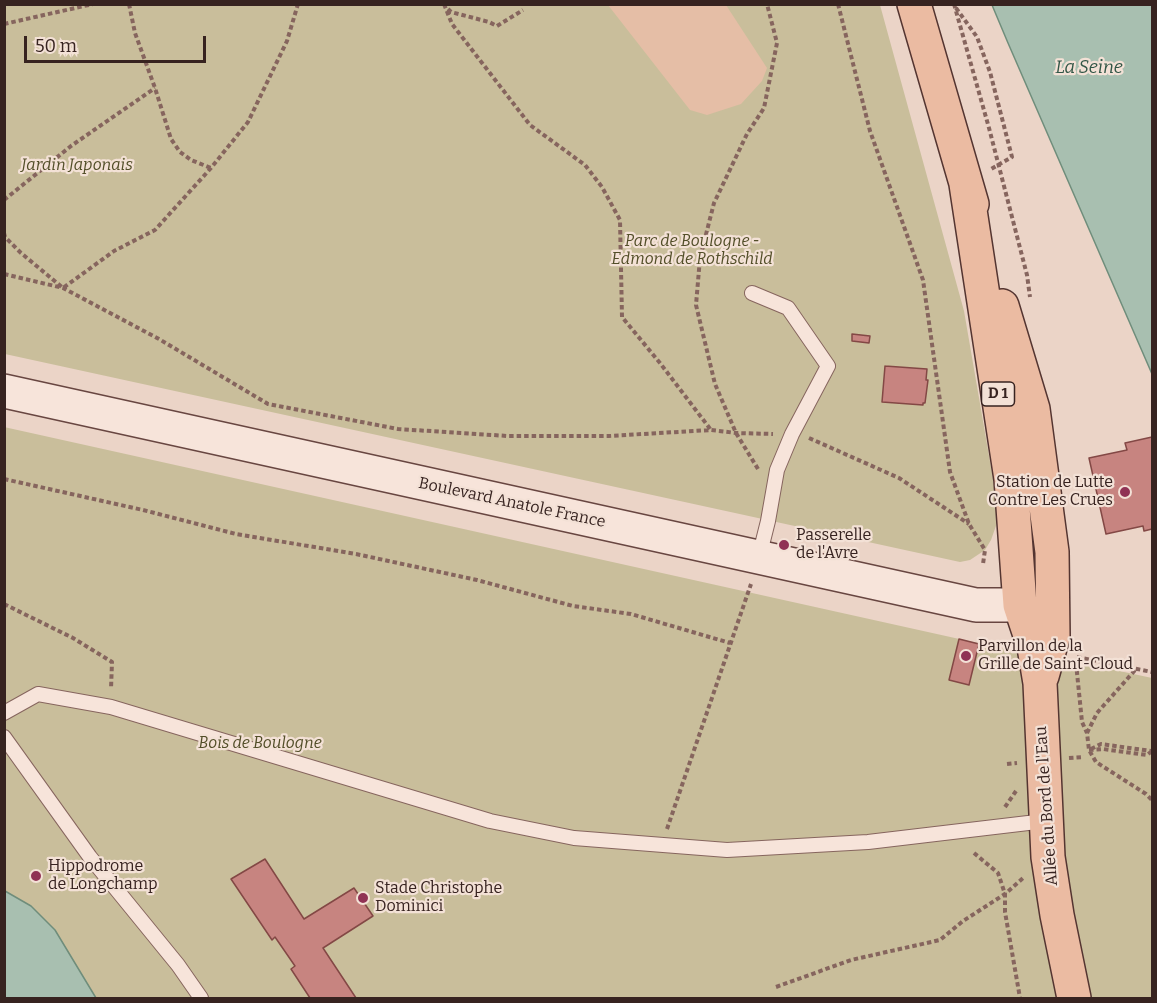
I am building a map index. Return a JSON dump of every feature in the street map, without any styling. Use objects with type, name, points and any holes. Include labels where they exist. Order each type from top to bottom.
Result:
[{"type":"main road","name":"D 1","points":[[914,4],[1033,409],[1052,552]]},
{"type":"main road","name":"D 1","points":[[966,184],[1011,478],[1020,605]]},
{"type":"main road","name":"Boulevard Anatole France","points":[[4,391],[976,605],[1020,605]]},
{"type":"main road","points":[[1020,605],[1034,586],[1052,552]]},
{"type":"main road","name":"Allée du Bord de l'Eau","points":[[1040,683],[1053,637],[1052,552]]},
{"type":"main road","name":"Allée du Bord de l'Eau","points":[[1020,605],[1034,647],[1040,683],[1048,857],[1074,999]]},
{"type":"lane","points":[[752,293],[788,308],[828,366],[792,434],[777,470],[759,557]]},
{"type":"lane","points":[[4,713],[38,694],[111,707],[490,821],[574,838],[727,850],[868,842],[1045,821]]},
{"type":"lane","points":[[4,737],[90,857],[178,966],[201,999]]},
{"type":"path","points":[[4,24],[93,4]]},
{"type":"path","points":[[129,4],[135,33],[171,140],[180,152],[191,160],[211,168]]},
{"type":"path","points":[[4,274],[63,288],[114,251],[155,230],[211,168],[248,122],[287,41],[298,4]]},
{"type":"path","points":[[767,4],[777,43],[764,108],[742,143],[714,203],[700,258],[696,305],[715,384],[736,433],[772,495]]},
{"type":"path","points":[[838,4],[870,131],[923,280],[950,472],[969,524],[985,550],[983,564]]},
{"type":"path","points":[[954,4],[977,36],[990,72],[1012,156],[966,184]]},
{"type":"path","points":[[444,5],[452,24],[530,125],[585,165],[602,187],[620,220],[622,317],[711,430]]},
{"type":"path","points":[[444,5],[451,12],[497,26],[523,10]]},
{"type":"path","points":[[4,200],[71,146],[155,88]]},
{"type":"path","points":[[4,233],[5,237],[21,253],[63,288],[159,339],[268,404],[398,429],[508,436],[609,436],[711,430],[792,434],[808,438],[898,478],[969,524]]},
{"type":"path","points":[[4,479],[143,510],[236,534],[356,554],[477,580],[573,606],[631,614],[730,643]]},
{"type":"path","points":[[661,846],[759,557]]},
{"type":"path","points":[[4,604],[73,638],[112,662],[111,707]]},
{"type":"path","points":[[1152,672],[1076,657],[1082,723],[1087,733],[1089,750],[1096,762],[1152,800]]},
{"type":"path","points":[[1087,733],[1097,713],[1138,670]]},
{"type":"path","points":[[1089,750],[1103,749],[1147,755],[1152,751]]},
{"type":"path","points":[[974,853],[998,873],[1005,894],[1005,912],[1020,999]]},
{"type":"path","points":[[776,987],[851,960],[940,940],[963,921],[1005,894],[1048,857]]},
{"type":"green space","name":"Parc de Boulogne - Edmond de Rothschild","points":[[5,5],[880,5],[964,311],[998,508],[997,523],[991,540],[985,550],[970,560],[960,562],[5,354]]},
{"type":"green space","name":"Bois de Boulogne","points":[[4,427],[1072,664],[1073,661],[1152,678],[1152,998],[5,998]]},
{"type":"sand","points":[[608,5],[726,5],[767,68],[762,81],[741,104],[707,115],[690,110]]},
{"type":"water","name":"La Seine","points":[[992,5],[1152,5],[1152,374],[1008,43]]},
{"type":"water","points":[[5,891],[31,906],[55,930],[96,998],[5,998]]},
{"type":"building","points":[[852,334],[870,336],[869,343],[852,341]]},
{"type":"building","points":[[885,366],[927,369],[925,403],[923,405],[882,402]]},
{"type":"building","name":"Station de Lutte Contre Les Crues","points":[[1152,437],[1152,529],[1144,531],[1143,526],[1106,534],[1089,458],[1127,450],[1125,443]]},
{"type":"building","name":"Parvillon de la Grille de Saint-Cloud","points":[[959,639],[979,644],[969,685],[949,680]]},
{"type":"building","points":[[265,859],[304,919],[354,888],[373,916],[323,948],[356,998],[310,998],[291,969],[295,966],[275,937],[272,940],[231,879]]},
{"type":"place","name":"Station de Lutte Contre Les Crues","points":[[1125,492]]},
{"type":"place","name":"Passerelle de l'Avre","points":[[784,545]]},
{"type":"place","name":"Parvillon de la Grille de Saint-Cloud","points":[[966,656]]},
{"type":"place","name":"Hippodrome de Longchamp","points":[[36,876]]},
{"type":"place","name":"Stade Christophe Dominici","points":[[363,898]]},
{"type":"park label","name":"Jardin Japonais","points":[[77,166]]}]
